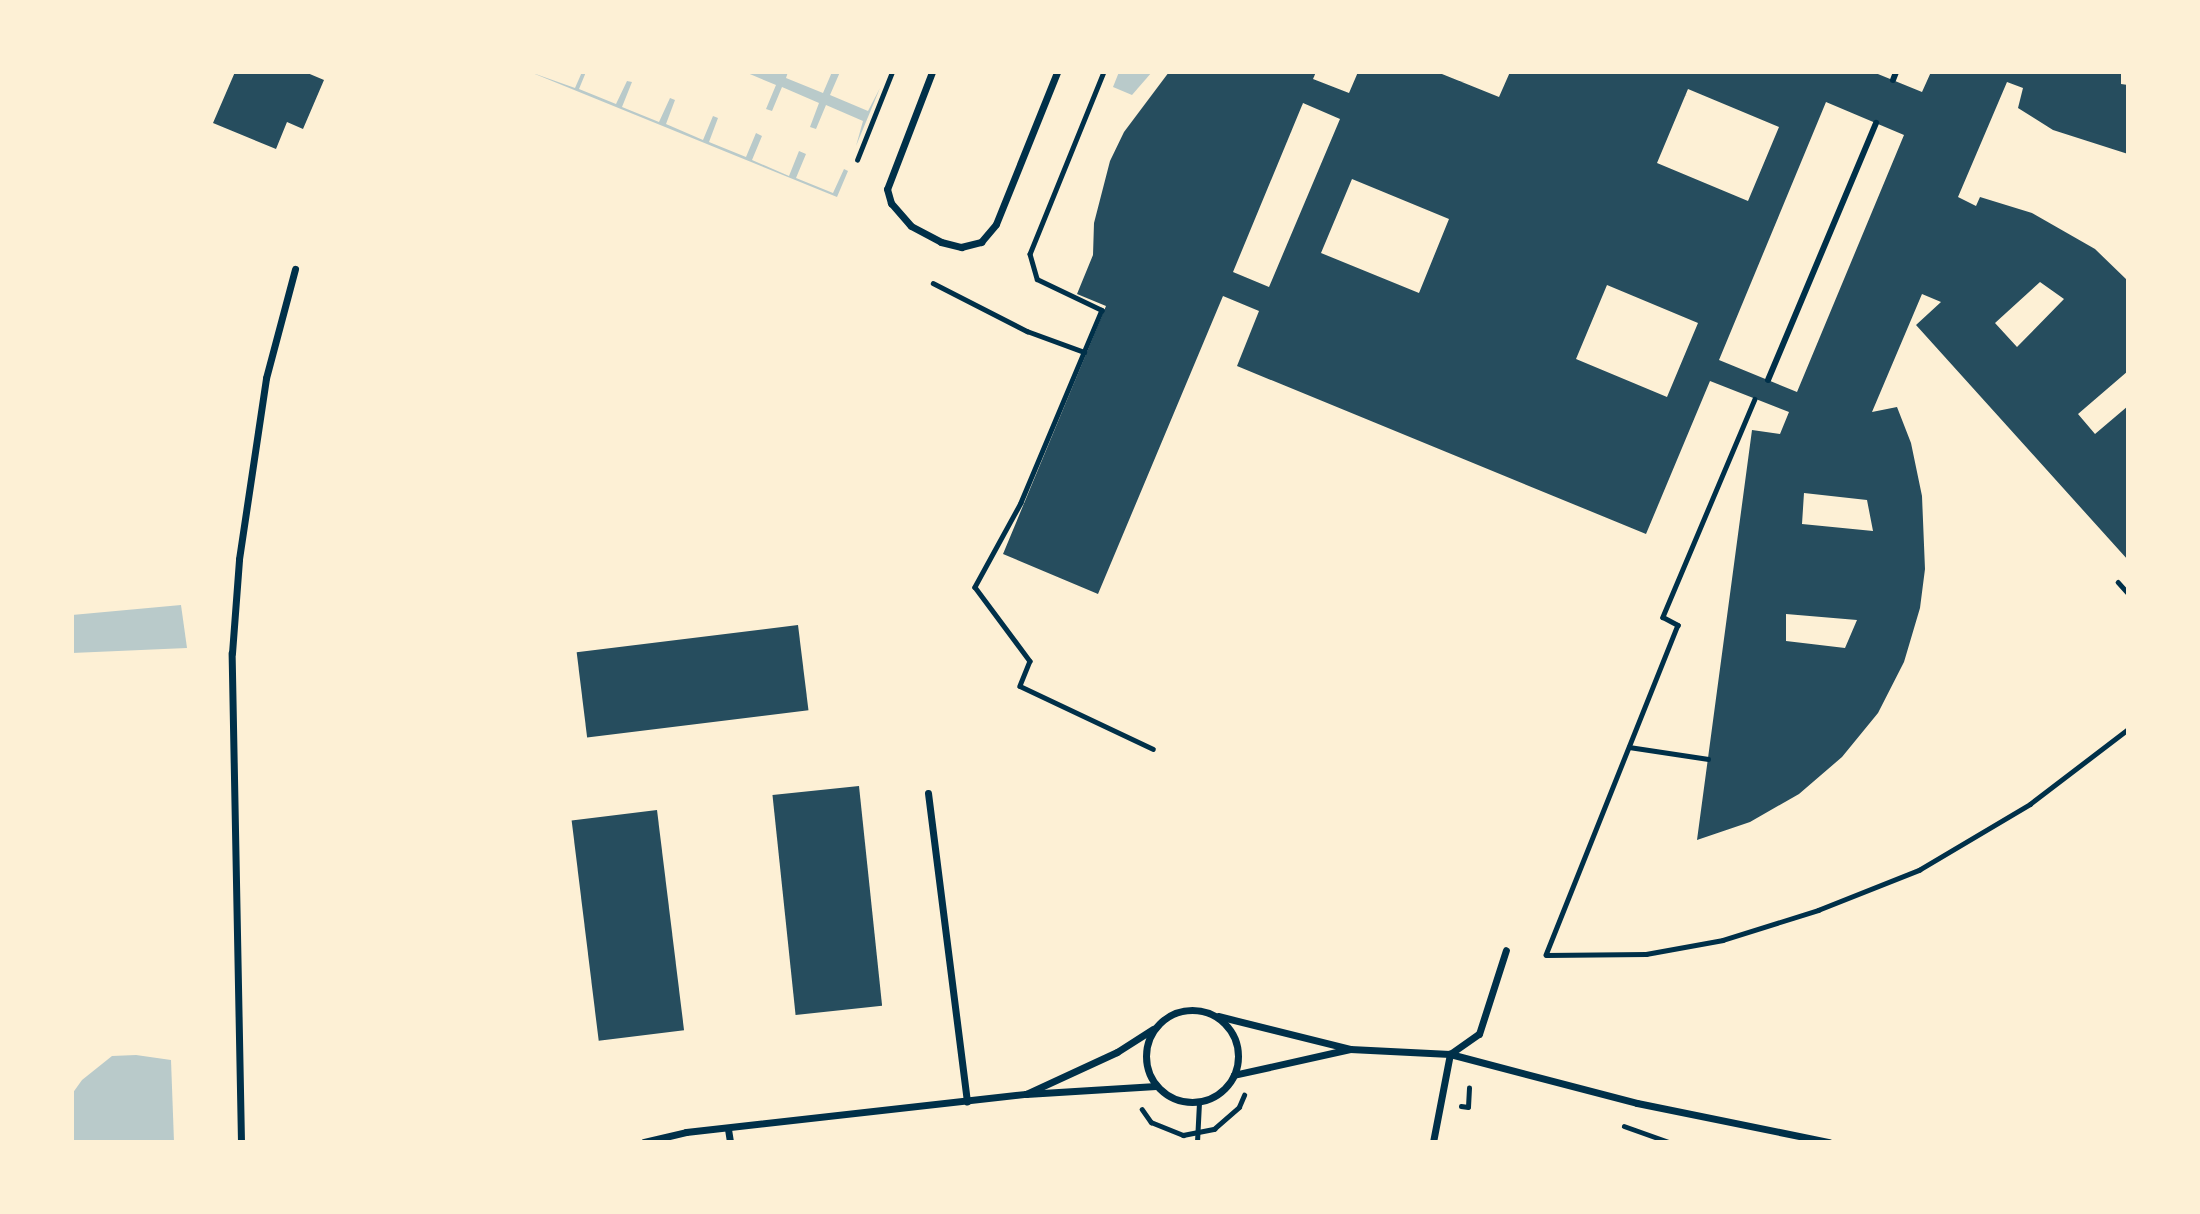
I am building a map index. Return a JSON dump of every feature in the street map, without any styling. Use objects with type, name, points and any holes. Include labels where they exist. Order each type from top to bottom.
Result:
[{"type":"street","points":[[932,72],[887,189],[891,203],[911,226],[941,242],[961,247],[981,242],[996,224],[1057,72]]},
{"type":"street","points":[[1893,80],[1896,72]]},
{"type":"street","points":[[1768,380],[1876,123]]},
{"type":"street","points":[[241,1142],[232,653],[239,559],[267,378],[295,269]]},
{"type":"street","points":[[928,793],[967,1102]]},
{"type":"street","points":[[1433,1142],[1450,1054],[1479,1034],[1506,950]]},
{"type":"street","points":[[1026,1094],[1117,1052],[1178,1012],[1207,1012],[1262,1030],[1350,1049],[1450,1054],[1637,1103],[1829,1142]]},
{"type":"street","points":[[1154,1029],[1145,1057],[1156,1086],[1168,1096],[1199,1102],[1219,1093],[1234,1075],[1237,1044],[1230,1030],[1207,1012]]},
{"type":"street","points":[[1234,1075],[1350,1049]]},
{"type":"street","points":[[644,1142],[728,1129],[1026,1094],[1156,1086]]},
{"type":"street","points":[[728,1129],[730,1142]]},
{"type":"path","points":[[857,160],[892,72]]},
{"type":"path","points":[[1104,72],[1030,254],[1037,279],[1102,310],[1021,503],[975,587],[1030,661],[1020,686],[1153,749]]},
{"type":"path","points":[[933,283],[1027,331],[1084,352]]},
{"type":"path","points":[[1755,399],[1663,617],[1678,625],[1546,955],[1646,954],[1723,940],[1818,910],[1919,870],[2030,804],[2128,729]]},
{"type":"path","points":[[2118,582],[2128,593]]},
{"type":"path","points":[[1629,747],[1708,759]]},
{"type":"path","points":[[1197,1142],[1199,1102]]},
{"type":"shaded area","points":[[530,72],[575,88],[582,72],[586,72],[579,89],[616,104],[627,81],[632,82],[622,107],[659,122],[670,98],[675,100],[666,124],[703,140],[713,116],[718,118],[709,142],[746,157],[756,133],[762,136],[752,160],[789,176],[799,151],[806,154],[796,178],[833,193],[844,169],[848,171],[837,197]]},
{"type":"shaded area","points":[[745,72],[788,72],[786,78],[823,93],[832,72],[840,72],[830,95],[868,111],[880,88],[856,146],[863,121],[826,105],[816,129],[810,127],[819,103],[782,87],[772,111],[766,109],[776,85]]},
{"type":"shaded area","points":[[1119,72],[1152,72],[1132,95],[1113,87]]},
{"type":"shaded area","points":[[181,605],[187,648],[72,653],[72,615]]},
{"type":"shaded area","points":[[136,1055],[171,1060],[174,1142],[72,1142],[72,1094],[82,1080],[112,1056]]},
{"type":"building","points":[[235,72],[305,72],[324,80],[303,129],[287,122],[276,149],[213,123]]},
{"type":"building","points":[[1169,72],[1316,72],[1313,79],[1349,93],[1358,72],[1437,72],[1499,97],[1510,72],[1873,72],[1922,92],[1931,72],[2121,72],[2121,84],[2128,85],[2128,154],[2053,130],[2018,108],[2023,88],[2007,82],[1958,197],[1976,206],[1980,197],[2032,213],[2095,249],[2128,281],[2128,371],[2078,414],[2095,434],[2128,406],[2128,560],[1916,325],[1941,302],[1922,294],[1872,412],[1897,407],[1911,443],[1922,496],[1925,569],[1920,608],[1904,662],[1878,713],[1842,757],[1799,794],[1750,822],[1697,840],[1752,430],[1780,434],[1789,412],[1710,381],[1646,534],[1237,366],[1259,311],[1223,296],[1098,594],[1003,554],[1106,306],[1077,294],[1093,255],[1094,223],[1110,161],[1124,132]],"holes":[[[1688,89],[1779,127],[1748,201],[1657,163]],[[1826,102],[1904,135],[1797,392],[1719,360]],[[1303,103],[1340,119],[1269,287],[1233,272]],[[1352,179],[1449,219],[1419,293],[1321,253]],[[2040,282],[2064,299],[2017,347],[1995,323]],[[1607,285],[1698,323],[1667,397],[1576,359]],[[1804,493],[1867,500],[1873,531],[1802,524]],[[1786,614],[1857,620],[1845,648],[1786,641]]]},
{"type":"building","points":[[798,625],[808,710],[587,738],[577,652]]},
{"type":"building","points":[[859,786],[882,1006],[796,1015],[772,795]]},
{"type":"building","points":[[657,810],[684,1030],[599,1041],[572,820]]}]
